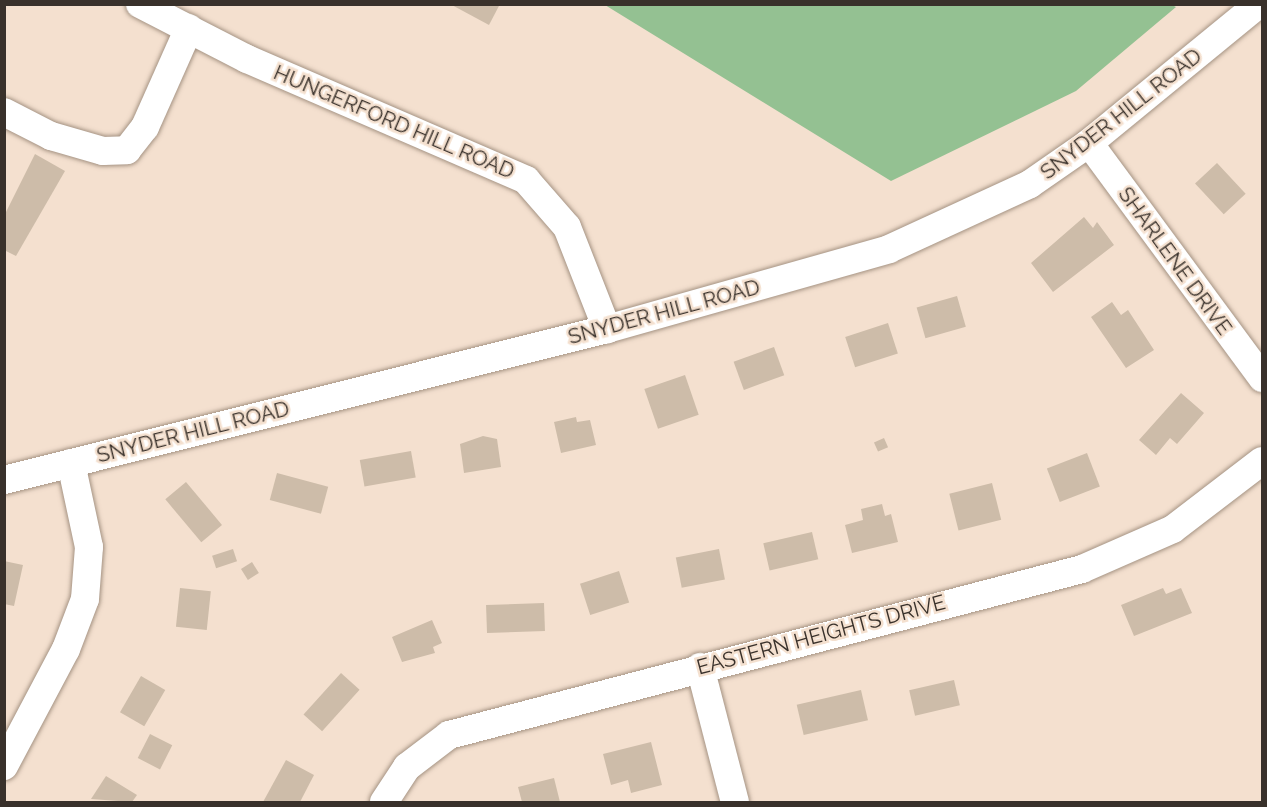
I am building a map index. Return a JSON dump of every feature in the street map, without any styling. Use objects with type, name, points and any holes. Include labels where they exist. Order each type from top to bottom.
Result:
[{"type":"street","name":"HUNGERFORD HILL ROAD","points":[[140,4],[247,59],[526,180],[567,227],[607,329]]},
{"type":"street","name":"SNYDER HILL ROAD","points":[[4,480],[607,329],[889,249],[961,220],[1089,143],[1259,4]]},
{"type":"street","points":[[4,112],[62,139],[103,151],[127,150],[145,127],[189,28]]},
{"type":"street","name":"SHARLENE DRIVE","points":[[1089,143],[1263,378]]},
{"type":"street","name":"EASTERN HEIGHTS DRIVE","points":[[384,802],[407,767],[449,735],[1116,557],[1173,529],[1263,461]]},
{"type":"street","points":[[4,766],[66,649],[85,599],[89,547],[71,463]]},
{"type":"street","points":[[700,667],[735,802]]},
{"type":"green space","points":[[605,5],[1172,5],[1176,7],[1076,91],[891,181]]},
{"type":"building","points":[[450,4],[500,4],[489,25]]},
{"type":"building","points":[[35,154],[65,171],[16,256],[4,250],[4,216]]},
{"type":"building","points":[[1217,163],[1246,194],[1224,214],[1195,183]]},
{"type":"building","points":[[1084,217],[1093,228],[1097,222],[1114,245],[1053,292],[1031,263]]},
{"type":"building","points":[[957,296],[966,327],[925,338],[917,308]]},
{"type":"building","points":[[1112,302],[1121,315],[1128,310],[1154,350],[1126,368],[1091,317]]},
{"type":"building","points":[[888,323],[898,353],[855,367],[845,337]]},
{"type":"building","points":[[774,347],[784,375],[744,390],[734,362]]},
{"type":"building","points":[[685,375],[699,415],[658,429],[644,389]]},
{"type":"building","points":[[1181,393],[1204,413],[1177,444],[1170,438],[1156,455],[1139,440]]},
{"type":"building","points":[[576,417],[577,422],[590,420],[596,445],[561,453],[554,422]]},
{"type":"building","points":[[483,436],[497,439],[501,467],[464,473],[460,444]]},
{"type":"building","points":[[884,438],[888,447],[878,452],[874,442]]},
{"type":"building","points":[[411,451],[416,478],[364,487],[360,460]]},
{"type":"building","points":[[1087,453],[1100,487],[1060,502],[1047,468]]},
{"type":"building","points":[[277,473],[328,487],[321,514],[270,500]]},
{"type":"building","points":[[186,482],[222,525],[201,542],[165,499]]},
{"type":"building","points":[[992,483],[1001,520],[959,531],[949,494]]},
{"type":"building","points":[[882,504],[885,516],[891,514],[898,542],[852,553],[845,525],[863,520],[861,509]]},
{"type":"building","points":[[812,532],[818,559],[770,571],[763,543]]},
{"type":"building","points":[[233,549],[237,561],[216,568],[212,556]]},
{"type":"building","points":[[719,549],[725,579],[682,588],[676,557]]},
{"type":"building","points":[[4,561],[23,565],[14,606],[4,604]]},
{"type":"building","points":[[252,562],[259,573],[248,580],[241,569]]},
{"type":"building","points":[[619,571],[629,602],[590,615],[580,584]]},
{"type":"building","points":[[180,588],[211,591],[207,630],[176,627]]},
{"type":"building","points":[[1163,588],[1166,594],[1181,588],[1192,613],[1134,636],[1121,605]]},
{"type":"building","points":[[544,603],[545,631],[487,633],[486,605]]},
{"type":"building","points":[[432,620],[442,643],[433,647],[435,653],[402,662],[392,637]]},
{"type":"building","points":[[341,673],[360,690],[322,731],[304,715]]},
{"type":"building","points":[[141,676],[165,690],[144,726],[120,712]]},
{"type":"building","points":[[954,680],[960,705],[915,716],[909,690]]},
{"type":"building","points":[[861,690],[868,720],[804,735],[797,705]]},
{"type":"building","points":[[150,734],[172,745],[160,769],[138,758]]},
{"type":"building","points":[[651,742],[662,785],[631,793],[628,780],[611,785],[603,754]]},
{"type":"building","points":[[286,760],[314,775],[300,802],[263,802]]},
{"type":"building","points":[[106,776],[137,795],[132,802],[91,799]]},
{"type":"building","points":[[554,778],[560,802],[522,802],[518,787]]}]
